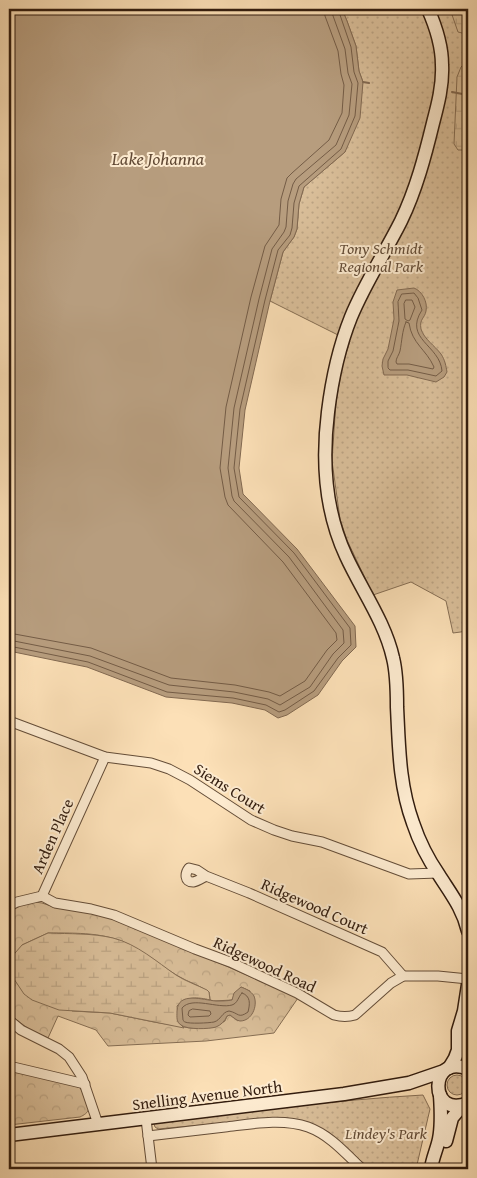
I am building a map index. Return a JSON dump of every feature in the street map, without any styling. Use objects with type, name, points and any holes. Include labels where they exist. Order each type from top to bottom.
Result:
[{"type":"street","points":[[428,9],[438,35],[441,51],[442,80],[438,102],[423,162],[413,192],[402,218],[359,299],[343,338],[331,388],[325,456],[328,497],[338,535],[346,555],[385,631],[391,648],[396,672],[402,781],[412,822],[438,873],[465,909],[468,931]]},
{"type":"street","name":"Siems Court","points":[[9,721],[105,757],[151,763],[169,769],[190,780],[251,820],[274,830],[322,842],[409,874],[438,873]]},
{"type":"street","name":"Arden Place","points":[[9,906],[17,902],[42,896],[105,757]]},
{"type":"street","name":"Ridgewood Court","points":[[206,876],[382,952],[403,976]]},
{"type":"street","name":"Ridgewood Road","points":[[42,896],[55,903],[114,915],[230,962],[297,993],[334,1015],[344,1017],[355,1015],[391,983],[403,976]]},
{"type":"street","points":[[403,976],[438,976],[468,979]]},
{"type":"street","points":[[431,1169],[439,1140],[441,1120],[438,1083],[440,1076],[455,1058],[458,1050],[458,1030],[464,1011],[468,985]]},
{"type":"street","points":[[464,1011],[468,1059]]},
{"type":"street","points":[[9,1020],[21,1030],[59,1049],[69,1057],[82,1077],[98,1124]]},
{"type":"street","points":[[9,1066],[85,1084]]},
{"type":"street","points":[[447,1069],[456,1066],[468,1069]]},
{"type":"street","name":"Snelling Avenue North","points":[[9,1135],[344,1094],[409,1083],[447,1069]]},
{"type":"street","name":"Snelling Avenue North","points":[[409,1083],[422,1084],[439,1093],[444,1101],[449,1104],[455,1106],[465,1104]]},
{"type":"street","points":[[436,1169],[452,1118],[465,1104]]},
{"type":"street","points":[[146,1118],[152,1169]]},
{"type":"street","name":"Snelling Avenue North","points":[[148,1136],[284,1122],[309,1127],[322,1134],[336,1144],[362,1169]]},
{"type":"green space","name":"Tony Schmidt Regional Park","points":[[342,9],[468,9],[468,631],[453,633],[446,601],[411,582],[373,595],[347,540],[340,519],[332,461],[336,401],[343,363],[350,341],[270,301],[283,252],[294,237],[297,229],[299,204],[304,187],[345,152],[363,82],[359,71],[356,46]]},
{"type":"green space","points":[[450,9],[468,9],[468,30],[462,33],[458,32]]},
{"type":"green space","points":[[468,60],[468,147],[458,150],[454,144],[457,77],[461,67]]},
{"type":"green space","points":[[42,903],[57,908],[105,916],[298,998],[274,1033],[206,1041],[108,1046],[96,1030],[58,1016],[48,1038],[30,1030],[9,1014],[9,911],[22,904]],"holes":[[[48,933],[91,934],[122,941],[166,969],[209,992],[210,1000],[232,1000],[241,987],[250,991],[238,1021],[230,1015],[227,1016],[225,1021],[215,1027],[190,1028],[110,1013],[72,1011],[22,945]]]},
{"type":"green space","points":[[48,933],[97,935],[130,944],[180,977],[207,990],[210,1000],[192,998],[184,1000],[177,1006],[179,1023],[184,1028],[110,1013],[59,1010],[32,1000],[24,994],[12,976],[9,960],[22,945]]},
{"type":"green space","points":[[14,1071],[78,1086],[88,1103],[88,1111],[80,1117],[9,1125],[9,1100]]},
{"type":"green space","points":[[453,1075],[461,1075],[467,1081],[467,1089],[461,1095],[453,1095],[447,1089],[447,1081]]},
{"type":"green space","name":"Lindey's Park","points":[[423,1095],[430,1109],[416,1169],[370,1169],[330,1133],[314,1125],[286,1118],[158,1129],[154,1124],[156,1122],[289,1107]]},
{"type":"water","name":"Lake Johanna","points":[[9,9],[342,9],[347,21],[356,46],[359,71],[363,82],[360,118],[345,152],[304,187],[299,204],[297,229],[294,237],[283,252],[270,301],[245,410],[239,468],[243,494],[297,549],[355,626],[356,647],[342,661],[318,695],[287,715],[278,718],[265,710],[232,703],[166,697],[87,667],[9,651]]},
{"type":"water","points":[[414,288],[422,294],[426,304],[425,313],[421,321],[422,333],[441,354],[446,365],[447,372],[444,377],[436,382],[407,375],[384,375],[383,359],[388,349],[394,319],[393,302],[397,290]]},
{"type":"water","points":[[241,987],[247,989],[254,996],[255,1000],[253,1012],[248,1018],[239,1021],[230,1015],[218,1026],[204,1029],[184,1027],[178,1022],[178,1005],[182,1001],[192,998],[216,1001],[232,1000],[234,993]]},
{"type":"waterway","points":[[363,82],[369,83]]},
{"type":"waterway","points":[[452,92],[468,95]]}]
